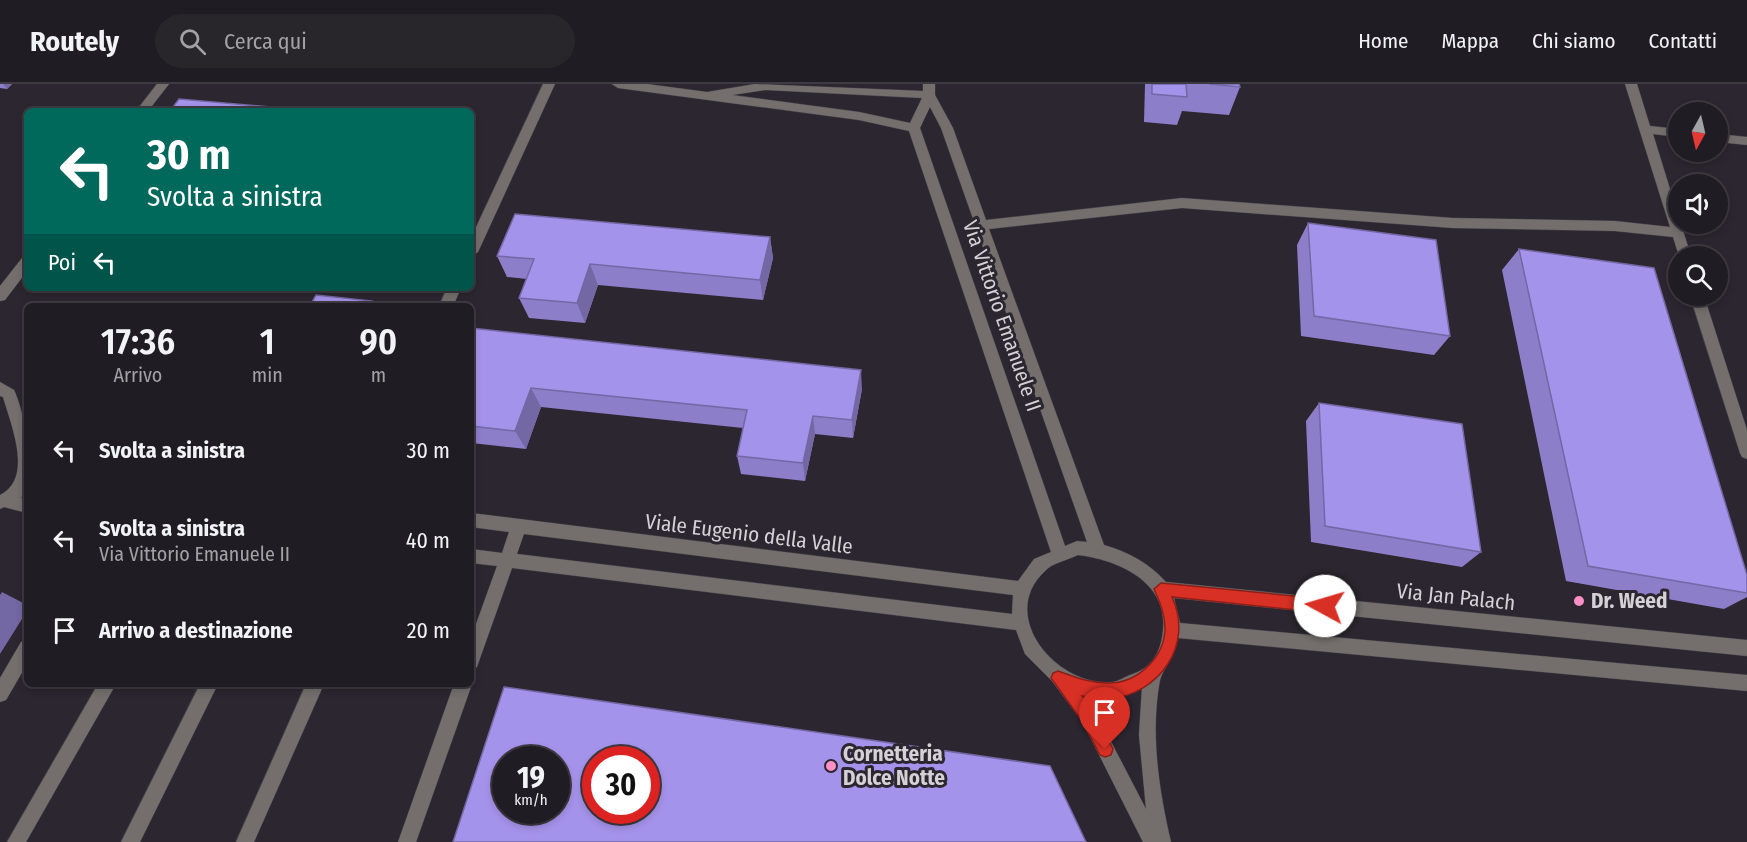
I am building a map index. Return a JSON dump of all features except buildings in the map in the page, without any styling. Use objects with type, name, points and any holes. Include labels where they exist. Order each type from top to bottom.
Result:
[{"type":"street","points":[[144,108],[163,84]]},
{"type":"street","points":[[474,246],[549,84]]},
{"type":"street","points":[[618,84],[859,116],[914,128],[929,90],[766,86],[710,95]]},
{"type":"street","points":[[1631,84],[1668,201]]},
{"type":"street","name":"Via Vittorio Emanuele II","points":[[929,90],[947,128],[1096,548]]},
{"type":"street","name":"Via Vittorio Emanuele II","points":[[914,128],[1059,552]]},
{"type":"street","points":[[1645,129],[1668,132]]},
{"type":"street","points":[[1728,139],[1747,141]]},
{"type":"street","points":[[982,225],[1182,203],[1453,223],[1615,225],[1668,232]]},
{"type":"street","points":[[0,296],[24,265]]},
{"type":"street","points":[[1700,306],[1747,453]]},
{"type":"street","points":[[0,384],[0,388],[9,394],[24,456]]},
{"type":"street","points":[[3,502],[15,495],[24,479]]},
{"type":"street","points":[[3,502],[24,506]]},
{"type":"street","name":"Viale Eugenio della Valle","points":[[474,520],[1022,589]]},
{"type":"street","points":[[474,652],[519,526]]},
{"type":"street","points":[[1058,678],[1083,688],[1109,691],[1133,686],[1153,673],[1167,654],[1173,630],[1170,609],[1161,589],[1137,565],[1122,555],[1096,548],[1077,548],[1059,552],[1043,561],[1030,573],[1022,589],[1018,605],[1019,623],[1026,644],[1040,663],[1058,678],[1088,715],[1153,842]]},
{"type":"street","points":[[474,556],[1019,623]]},
{"type":"street","name":"Via Jan Palach","points":[[1161,589],[1747,648]]},
{"type":"street","points":[[1173,630],[1747,683]]},
{"type":"street","points":[[0,694],[24,653]]},
{"type":"street","points":[[1153,673],[1148,695],[1148,732],[1155,816],[1162,842]]},
{"type":"street","points":[[16,842],[105,687]]},
{"type":"street","points":[[130,842],[208,687]]},
{"type":"street","points":[[244,842],[314,687]]},
{"type":"street","points":[[407,842],[462,687]]},
{"type":"place","name":"Dr. Weed","points":[[1579,601]]},
{"type":"place","name":"Cornetteria Dolce Notte","points":[[831,766]]},
{"type":"route","points":[[1105,749],[1088,715],[1058,678],[1083,688],[1109,691],[1133,686],[1153,673],[1167,654],[1173,630],[1170,609],[1161,589],[1325,606]]}]
